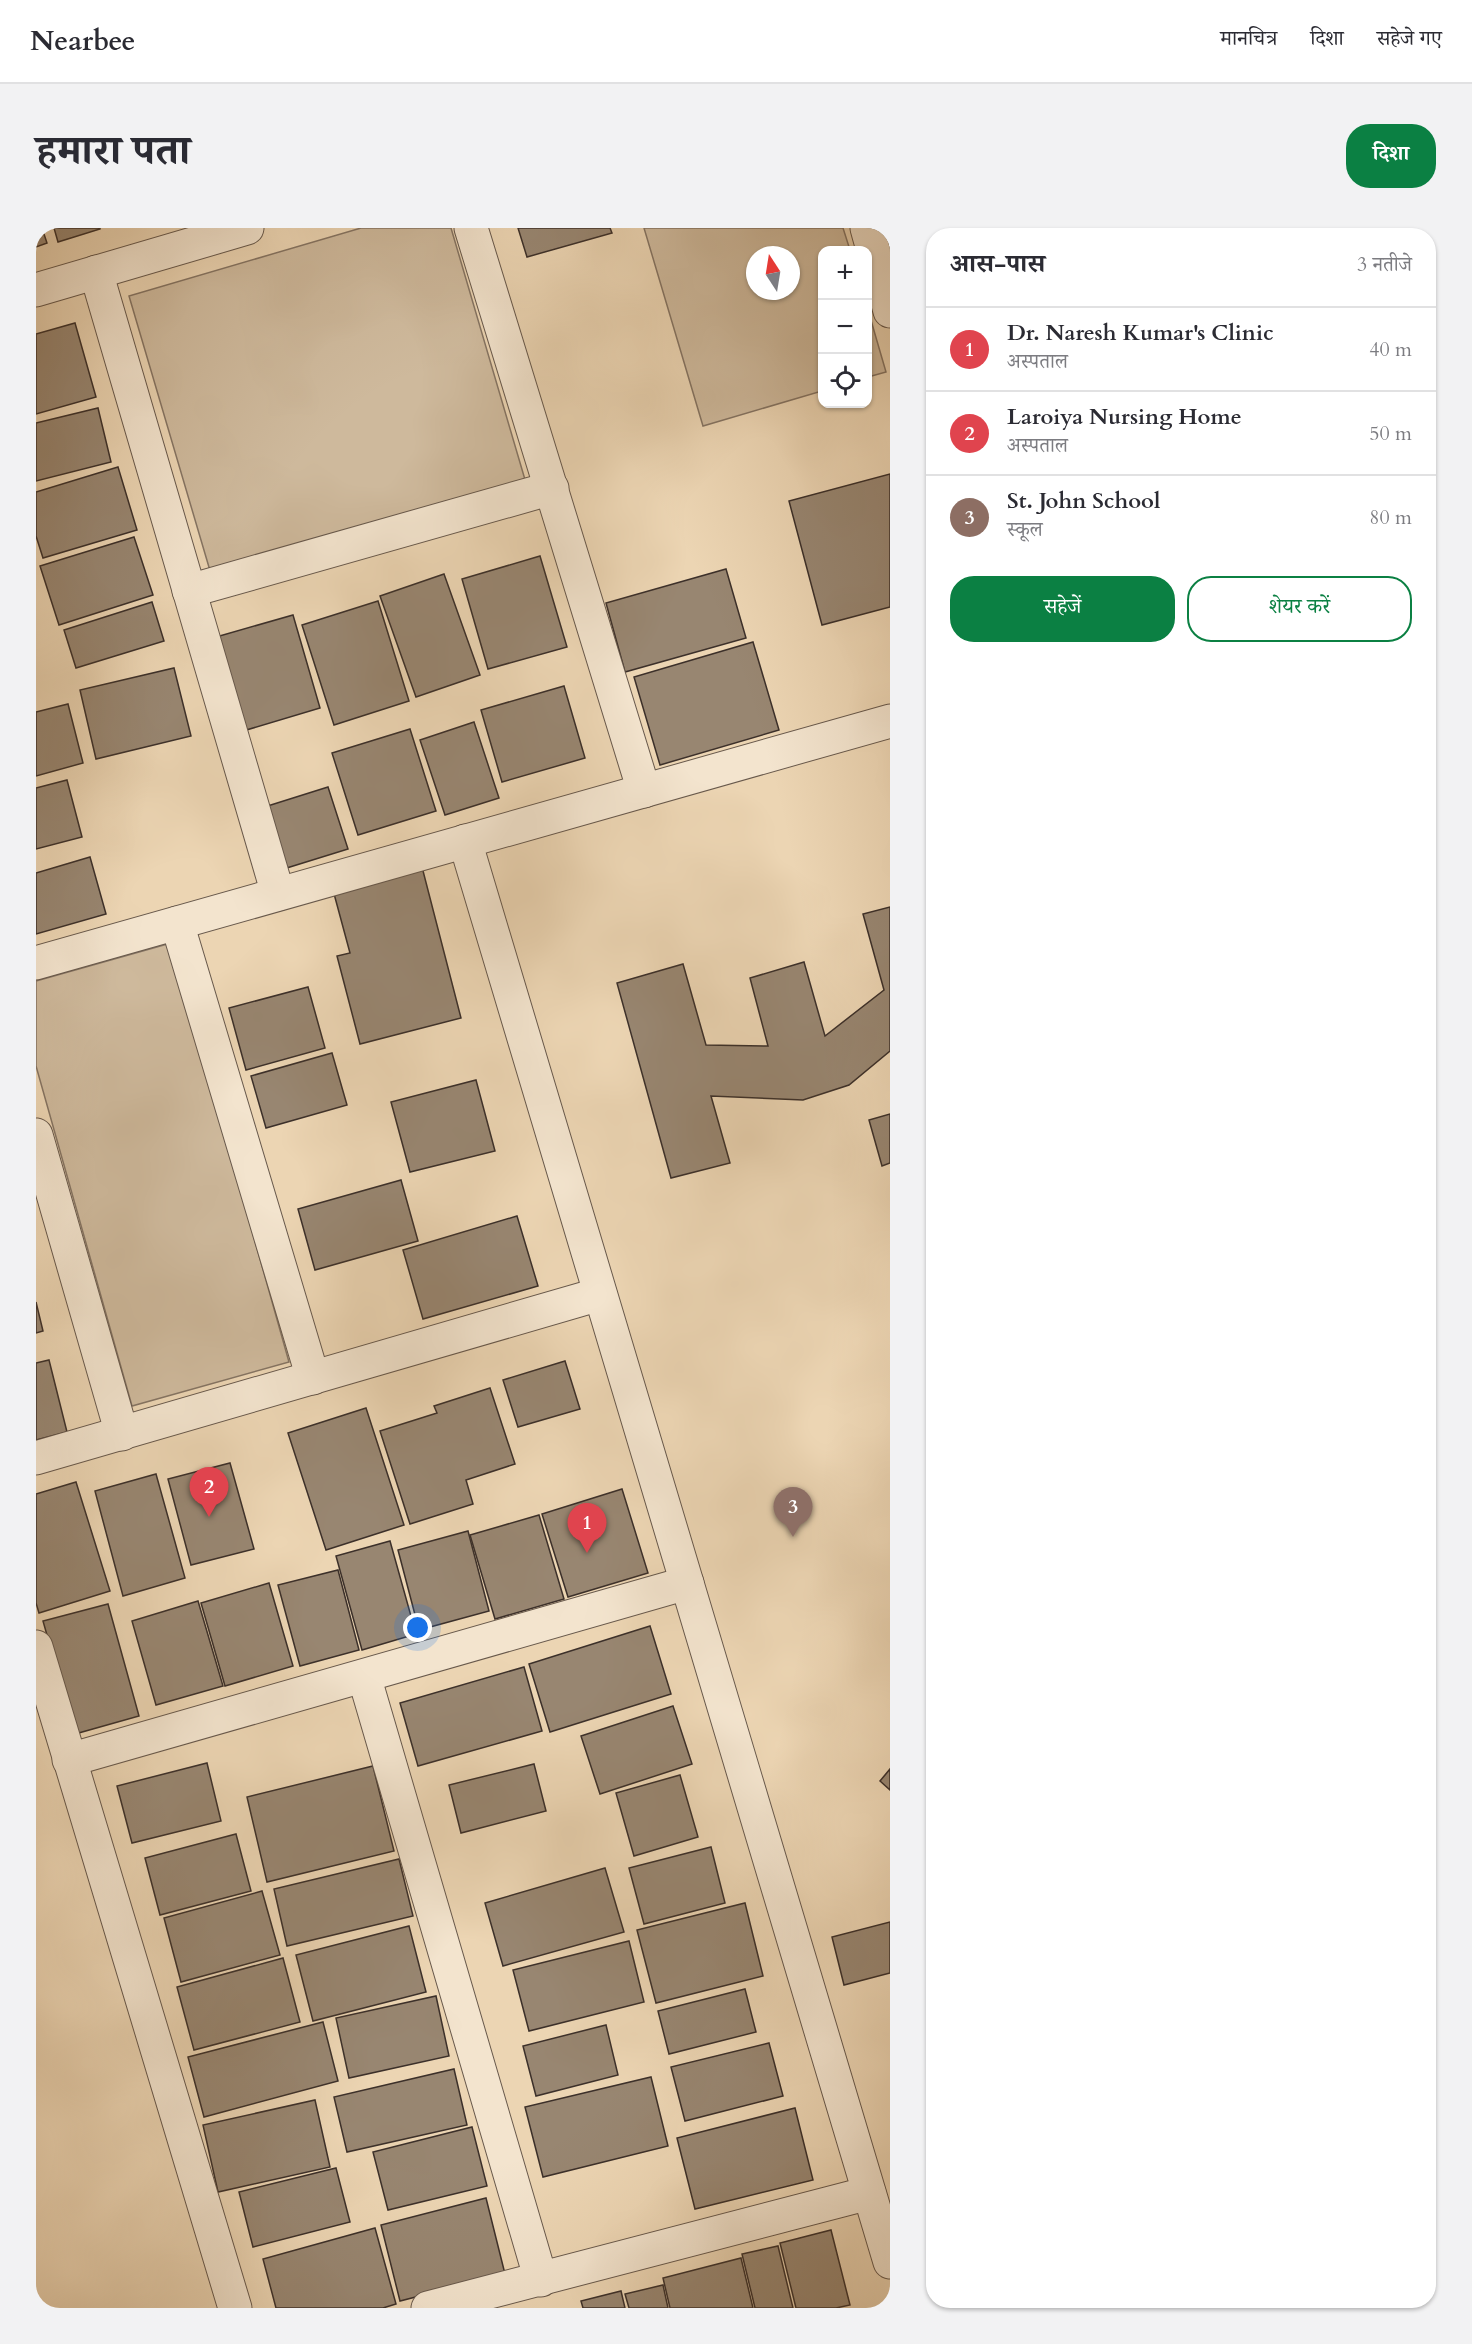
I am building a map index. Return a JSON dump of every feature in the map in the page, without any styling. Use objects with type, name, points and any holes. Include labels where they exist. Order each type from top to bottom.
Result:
[{"type":"street","points":[[36,290],[247,228]]},
{"type":"street","points":[[471,228],[644,791]]},
{"type":"street","points":[[867,228],[890,311]]},
{"type":"street","points":[[96,272],[278,894]]},
{"type":"street","points":[[189,591],[552,488]]},
{"type":"street","points":[[36,963],[890,721]]},
{"type":"street","points":[[465,841],[890,2262]]},
{"type":"street","points":[[177,923],[313,1378]]},
{"type":"street","points":[[36,1135],[122,1434]]},
{"type":"street","points":[[36,1458],[600,1294]]},
{"type":"street","points":[[69,1760],[687,1583]]},
{"type":"street","points":[[36,1647],[235,2308]]},
{"type":"street","points":[[364,1676],[541,2280]]},
{"type":"street","points":[[428,2308],[869,2193]]},
{"type":"shaded area","points":[[361,228],[451,228],[526,483],[211,574],[129,296]]},
{"type":"shaded area","points":[[644,228],[843,228],[849,246],[818,246],[818,392],[703,426]]},
{"type":"shaded area","points":[[872,324],[886,372],[872,376]]},
{"type":"shaded area","points":[[171,943],[289,1362],[132,1406],[36,1066],[36,981]]},
{"type":"building","points":[[36,228],[42,228],[47,243],[36,247]]},
{"type":"building","points":[[54,228],[100,228],[100,229],[58,242]]},
{"type":"building","points":[[518,228],[610,228],[612,233],[527,257]]},
{"type":"building","points":[[75,323],[96,397],[36,414],[36,334]]},
{"type":"building","points":[[98,408],[111,462],[36,481],[36,423]]},
{"type":"building","points":[[118,467],[137,530],[43,558],[36,536],[36,492]]},
{"type":"building","points":[[890,474],[890,607],[822,625],[789,501]]},
{"type":"building","points":[[134,537],[153,595],[59,625],[40,566]]},
{"type":"building","points":[[540,556],[567,647],[488,669],[462,579]]},
{"type":"building","points":[[726,569],[746,638],[625,672],[606,603]]},
{"type":"building","points":[[444,574],[480,675],[416,697],[380,596]]},
{"type":"building","points":[[378,601],[409,701],[334,725],[302,625]]},
{"type":"building","points":[[152,602],[164,641],[76,668],[64,630]]},
{"type":"building","points":[[293,615],[320,708],[243,731],[216,637]]},
{"type":"building","points":[[753,642],[779,730],[660,765],[634,677]]},
{"type":"building","points":[[174,668],[191,736],[96,759],[80,690]]},
{"type":"building","points":[[564,686],[585,758],[502,782],[481,710]]},
{"type":"building","points":[[68,704],[83,763],[36,776],[36,712]]},
{"type":"building","points":[[474,722],[499,798],[445,815],[420,740]]},
{"type":"building","points":[[410,729],[436,811],[358,835],[332,753]]},
{"type":"building","points":[[67,780],[82,837],[36,849],[36,788]]},
{"type":"building","points":[[328,787],[348,849],[277,871],[258,809]]},
{"type":"building","points":[[90,857],[106,914],[36,934],[36,873]]},
{"type":"building","points":[[422,867],[461,1018],[360,1044],[337,956],[350,953],[333,890]]},
{"type":"building","points":[[890,907],[890,1051],[849,1085],[803,1100],[711,1096],[730,1163],[671,1178],[617,983],[683,964],[706,1045],[768,1046],[750,978],[804,962],[825,1036],[884,990],[863,914]]},
{"type":"building","points":[[308,987],[325,1048],[246,1070],[229,1008]]},
{"type":"building","points":[[332,1053],[347,1105],[266,1128],[251,1076]]},
{"type":"building","points":[[476,1080],[495,1151],[410,1172],[391,1102]]},
{"type":"building","points":[[890,1114],[890,1163],[882,1166],[869,1120]]},
{"type":"building","points":[[401,1180],[418,1241],[315,1270],[298,1209]]},
{"type":"building","points":[[517,1216],[538,1286],[423,1319],[403,1250]]},
{"type":"building","points":[[36,1302],[43,1331],[36,1333]]},
{"type":"building","points":[[49,1360],[67,1432],[36,1440],[36,1363]]},
{"type":"building","points":[[565,1361],[580,1409],[518,1427],[503,1380]]},
{"type":"building","points":[[490,1388],[515,1464],[466,1480],[473,1504],[410,1524],[380,1431],[437,1413],[434,1406]]},
{"type":"building","points":[[366,1408],[404,1525],[326,1550],[288,1433]]},
{"type":"building","points":[[230,1463],[254,1549],[191,1565],[168,1479]]},
{"type":"building","points":[[156,1474],[185,1578],[123,1596],[95,1491]]},
{"type":"building","points":[[76,1482],[110,1591],[39,1613],[36,1603],[36,1494]]},
{"type":"building","points":[[622,1489],[648,1573],[568,1597],[542,1514]]},
{"type":"building","points":[[539,1515],[564,1599],[495,1619],[470,1535]]},
{"type":"building","points":[[468,1531],[489,1611],[419,1630],[398,1550]]},
{"type":"building","points":[[390,1541],[416,1634],[362,1650],[336,1556]]},
{"type":"building","points":[[338,1570],[359,1650],[300,1666],[278,1585]]},
{"type":"building","points":[[269,1583],[293,1666],[225,1686],[201,1603]]},
{"type":"building","points":[[198,1601],[223,1686],[156,1705],[132,1621]]},
{"type":"building","points":[[108,1604],[139,1716],[75,1734],[43,1621]]},
{"type":"building","points":[[650,1626],[671,1694],[550,1732],[529,1664]]},
{"type":"building","points":[[524,1667],[542,1731],[418,1766],[400,1703]]},
{"type":"building","points":[[673,1706],[692,1764],[600,1794],[581,1736]]},
{"type":"building","points":[[207,1763],[221,1821],[132,1843],[117,1786]]},
{"type":"building","points":[[534,1764],[546,1811],[461,1833],[449,1785]]},
{"type":"building","points":[[373,1766],[394,1851],[267,1882],[247,1797]]},
{"type":"building","points":[[890,1769],[890,1790],[880,1781]]},
{"type":"building","points":[[680,1775],[698,1837],[634,1856],[616,1793]]},
{"type":"building","points":[[236,1834],[251,1891],[160,1915],[145,1858]]},
{"type":"building","points":[[711,1847],[725,1903],[644,1924],[629,1868]]},
{"type":"building","points":[[399,1859],[413,1916],[287,1946],[274,1889]]},
{"type":"building","points":[[605,1868],[624,1932],[503,1966],[485,1903]]},
{"type":"building","points":[[262,1891],[280,1955],[181,1982],[164,1918]]},
{"type":"building","points":[[745,1903],[763,1976],[656,2003],[637,1930]]},
{"type":"building","points":[[890,1922],[890,1973],[844,1985],[832,1937]]},
{"type":"building","points":[[409,1926],[426,1992],[313,2021],[296,1955]]},
{"type":"building","points":[[629,1941],[644,2002],[529,2031],[513,1970]]},
{"type":"building","points":[[283,1958],[300,2022],[194,2050],[177,1987]]},
{"type":"building","points":[[745,1989],[756,2032],[669,2054],[658,2011]]},
{"type":"building","points":[[436,1996],[449,2056],[349,2078],[336,2018]]},
{"type":"building","points":[[323,2022],[338,2081],[204,2117],[188,2057]]},
{"type":"building","points":[[606,2025],[618,2075],[536,2096],[523,2046]]},
{"type":"building","points":[[769,2043],[783,2096],[685,2121],[671,2067]]},
{"type":"building","points":[[454,2069],[467,2125],[347,2152],[334,2097]]},
{"type":"building","points":[[651,2077],[668,2146],[543,2177],[525,2107]]},
{"type":"building","points":[[315,2100],[330,2167],[218,2192],[203,2125]]},
{"type":"building","points":[[795,2108],[813,2180],[695,2209],[677,2138]]},
{"type":"building","points":[[472,2127],[487,2186],[388,2210],[373,2152]]},
{"type":"building","points":[[336,2168],[350,2222],[253,2247],[239,2192]]},
{"type":"building","points":[[486,2198],[505,2274],[400,2301],[381,2225]]},
{"type":"building","points":[[375,2228],[396,2304],[383,2308],[276,2308],[263,2259]]},
{"type":"building","points":[[831,2230],[850,2305],[836,2308],[796,2308],[780,2243]]},
{"type":"building","points":[[778,2246],[793,2308],[755,2308],[742,2254]]},
{"type":"building","points":[[741,2258],[753,2308],[670,2308],[663,2278]]},
{"type":"building","points":[[663,2285],[668,2308],[629,2308],[625,2294]]},
{"type":"building","points":[[621,2291],[625,2308],[583,2308],[581,2301]]},
{"type":"place","name":"Laroiya Nursing Home","points":[[209,1517]]},
{"type":"place","name":"St. John School","points":[[793,1537]]},
{"type":"place","name":"Dr. Naresh Kumar's Clinic","points":[[587,1553]]}]
